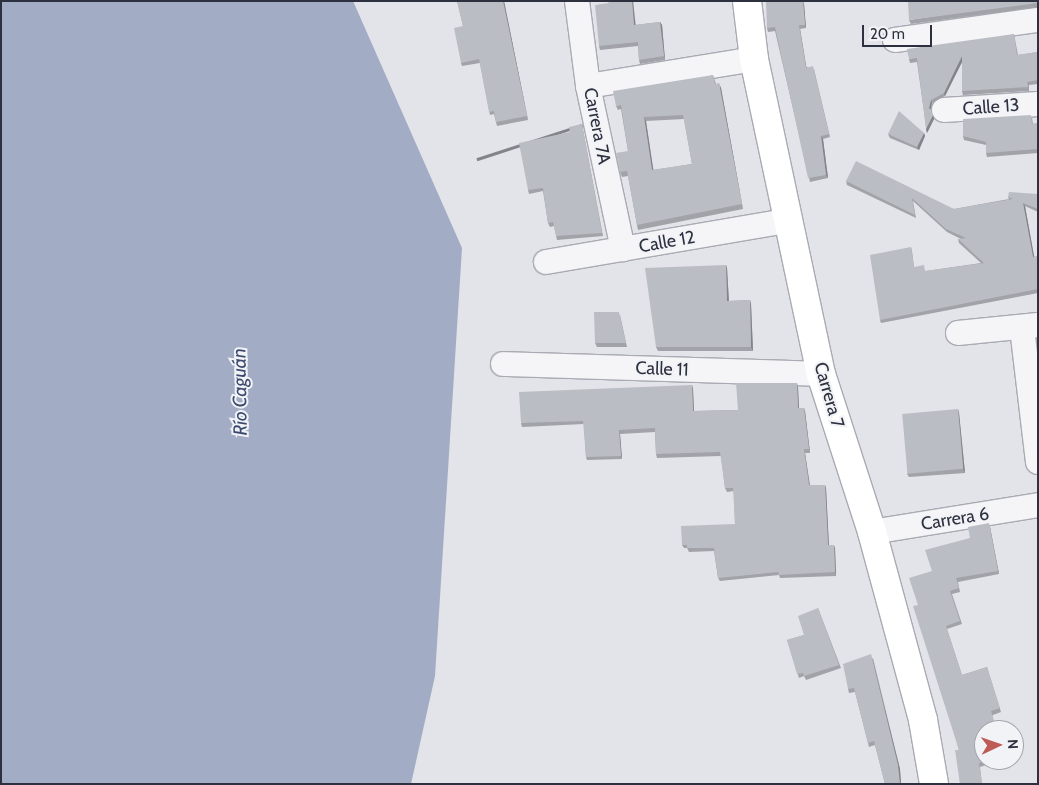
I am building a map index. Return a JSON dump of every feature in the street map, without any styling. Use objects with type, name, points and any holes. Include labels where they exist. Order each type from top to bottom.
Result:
[{"type":"main road","name":"Carrera 7","points":[[747,1],[754,59],[821,374],[872,532],[923,720],[934,784]]},
{"type":"street","name":"Carrera 7A","points":[[577,1],[588,86],[622,249]]},
{"type":"street","points":[[895,40],[1038,20]]},
{"type":"street","points":[[588,86],[754,59]]},
{"type":"street","name":"Calle 13","points":[[944,110],[1038,104]]},
{"type":"street","name":"Calle 12","points":[[546,262],[787,221]]},
{"type":"street","points":[[958,333],[1030,327],[1038,462]]},
{"type":"street","name":"Calle 11","points":[[503,364],[821,374]]},
{"type":"street","name":"Carrera 6","points":[[872,532],[1038,505]]},
{"type":"water","name":"Río Caguán","points":[[1,1],[353,1],[462,248],[435,676],[411,784],[1,784]]},
{"type":"building","points":[[457,1],[503,1],[527,116],[496,122],[494,111],[489,112],[479,59],[461,63],[454,28],[463,26]]},
{"type":"building","points":[[609,1],[632,1],[634,25],[660,22],[664,56],[639,60],[638,42],[599,46],[595,5],[609,3]]},
{"type":"building","points":[[766,1],[803,1],[805,25],[799,25],[806,68],[813,66],[829,134],[821,136],[826,175],[808,178],[775,27],[767,28]]},
{"type":"building","points":[[908,1],[1038,1],[1038,3],[909,20]]},
{"type":"building","points":[[1014,34],[1017,55],[1038,52],[1038,80],[1027,82],[1028,87],[962,91],[962,56],[944,93],[931,100],[929,108],[933,115],[926,129],[917,58],[909,59],[907,49]]},
{"type":"building","points":[[713,75],[715,84],[719,83],[742,204],[637,225],[627,171],[620,172],[616,153],[628,151],[621,105],[616,106],[613,91]],"holes":[[[683,115],[692,164],[652,170],[644,117]]]},
{"type":"building","points":[[899,111],[924,133],[917,147],[888,134]]},
{"type":"building","points":[[1031,115],[1032,124],[1038,123],[1038,149],[986,153],[986,142],[963,136],[963,119]]},
{"type":"building","points":[[582,124],[602,233],[556,236],[553,222],[548,223],[543,188],[528,190],[519,143],[570,132],[569,127]]},
{"type":"building","points":[[856,161],[954,209],[1013,199],[1008,197],[1009,192],[1038,194],[1038,209],[1023,203],[1033,257],[1038,256],[1038,289],[880,320],[870,255],[911,247],[914,267],[924,265],[925,271],[984,263],[958,239],[966,238],[946,229],[912,198],[915,215],[846,181]]},
{"type":"building","points":[[726,265],[727,301],[750,300],[751,347],[656,347],[645,268]]},
{"type":"building","points":[[594,312],[619,312],[626,343],[595,343]]},
{"type":"building","points":[[736,383],[797,383],[798,408],[804,408],[809,449],[804,449],[809,485],[825,485],[828,545],[834,545],[835,572],[779,575],[778,572],[718,578],[714,548],[687,548],[687,545],[682,545],[681,526],[735,524],[733,488],[725,488],[720,452],[656,454],[655,428],[619,430],[621,456],[586,457],[583,421],[521,423],[519,392],[692,385],[693,411],[738,410]]},
{"type":"building","points":[[958,409],[963,469],[907,474],[902,414]]},
{"type":"building","points":[[989,523],[998,571],[956,578],[959,588],[950,591],[960,621],[946,626],[962,675],[987,667],[1000,708],[991,711],[994,720],[974,720],[974,770],[980,770],[982,784],[960,784],[955,750],[959,750],[913,606],[918,605],[909,578],[932,571],[925,550],[970,538],[968,527]]},
{"type":"building","points":[[818,608],[839,665],[804,676],[803,673],[797,674],[787,640],[804,635],[798,616]]},
{"type":"building","points":[[871,654],[898,765],[900,784],[885,784],[874,741],[868,743],[854,688],[848,689],[843,664]]}]
